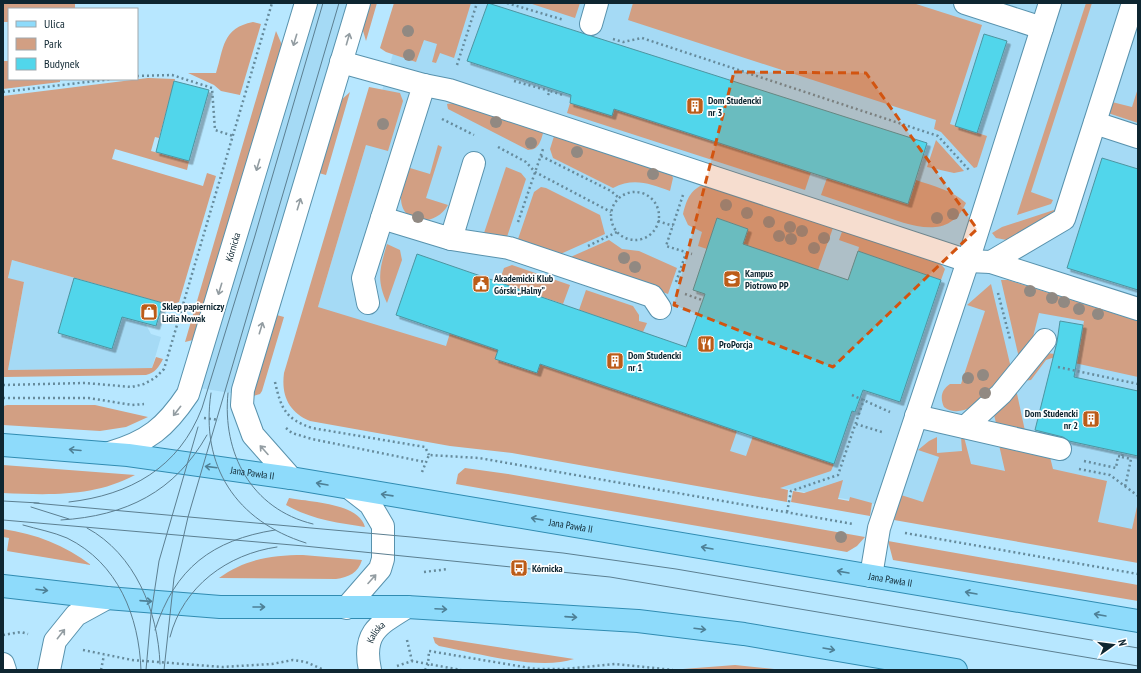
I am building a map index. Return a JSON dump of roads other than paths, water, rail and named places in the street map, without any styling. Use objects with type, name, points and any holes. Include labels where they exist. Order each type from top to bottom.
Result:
[{"type":"main road","name":"Jana Pawła II","points":[[3,445],[109,453],[291,478],[352,490],[421,500],[1138,621]]},
{"type":"main road","points":[[3,586],[107,598],[220,607],[407,607],[638,622],[744,634],[956,670]]},
{"type":"street","name":"Kórnicka","points":[[109,453],[130,447],[150,437],[175,414],[188,394],[306,3]]},
{"type":"street","points":[[291,478],[261,446],[248,424],[242,405],[243,390],[342,62],[358,3]]},
{"type":"street","points":[[591,24],[598,3]]},
{"type":"street","points":[[965,3],[1042,28]]},
{"type":"street","points":[[871,576],[879,528],[907,416],[968,261],[1050,3]]},
{"type":"street","points":[[991,262],[1064,220],[1133,3]]},
{"type":"street","points":[[342,62],[424,85],[449,90],[968,261],[991,262],[1138,309]]},
{"type":"street","points":[[368,303],[363,278],[424,85]]},
{"type":"street","points":[[1095,123],[1138,137]]},
{"type":"street","points":[[451,239],[474,163]]},
{"type":"street","points":[[382,218],[451,239],[509,248],[652,296],[660,308]]},
{"type":"street","points":[[965,427],[1001,394],[1045,340]]},
{"type":"street","points":[[907,416],[965,427],[1060,452]]},
{"type":"street","points":[[346,608],[380,569],[383,559],[383,526],[370,504],[352,490]]},
{"type":"street","points":[[49,670],[55,641],[76,615],[107,598]]},
{"type":"street","name":"Kaliska","points":[[370,670],[367,645],[374,632],[386,620],[407,607]]},
{"type":"street","points":[[3,664],[5,670]]},
{"type":"tram line","points":[[69,502],[112,493],[132,485],[150,475],[166,462],[180,447],[192,429],[202,408],[254,239],[323,3]]},
{"type":"tram line","points":[[164,670],[174,578],[188,517],[339,3]]},
{"type":"tram line","points":[[211,393],[209,420],[211,444],[218,467],[228,487],[242,505],[260,521],[281,533],[306,543]]},
{"type":"tram line","points":[[228,393],[227,415],[230,437],[236,457],[245,475],[257,492],[273,506],[291,517],[313,524]]},
{"type":"tram line","points":[[146,670],[151,614],[159,561],[198,427]]},
{"type":"tram line","points":[[61,520],[85,518],[107,513],[146,497],[164,486],[180,472],[194,455],[207,435]]},
{"type":"tram line","points":[[3,501],[39,503]]},
{"type":"tram line","points":[[34,503],[411,537],[563,553],[676,569],[1138,648]]},
{"type":"tram line","points":[[31,507],[69,519]]},
{"type":"tram line","points":[[3,520],[304,546],[610,577],[1138,666]]},
{"type":"tram line","points":[[23,525],[51,532],[67,538],[85,549],[100,562],[122,593],[130,611],[136,630],[141,670]]},
{"type":"tram line","points":[[87,528],[104,539],[118,553],[131,568],[141,586],[149,605],[154,624],[160,664]]},
{"type":"tram line","points":[[155,630],[163,608],[173,590],[185,574],[199,560],[232,541],[275,530]]},
{"type":"tram line","points":[[170,637],[176,619],[185,602],[210,576],[225,565],[241,557],[277,547]]},
{"type":"place","name":"Dom Studencki nr 3","points":[[695,106]]},
{"type":"place","name":"Kampus Piotrowo PP","points":[[732,279]]},
{"type":"place","name":"Akademicki Klub Górski „Halny”","points":[[481,284]]},
{"type":"place","name":"Sklep papierniczy Lidia Nowak","points":[[149,312]]},
{"type":"place","name":"ProPorcja","points":[[706,344]]},
{"type":"place","name":"Dom Studencki nr 1","points":[[615,361]]},
{"type":"place","name":"Dom Studencki nr 2","points":[[1091,419]]},
{"type":"place","name":"Kórnicka","points":[[519,568]]}]
